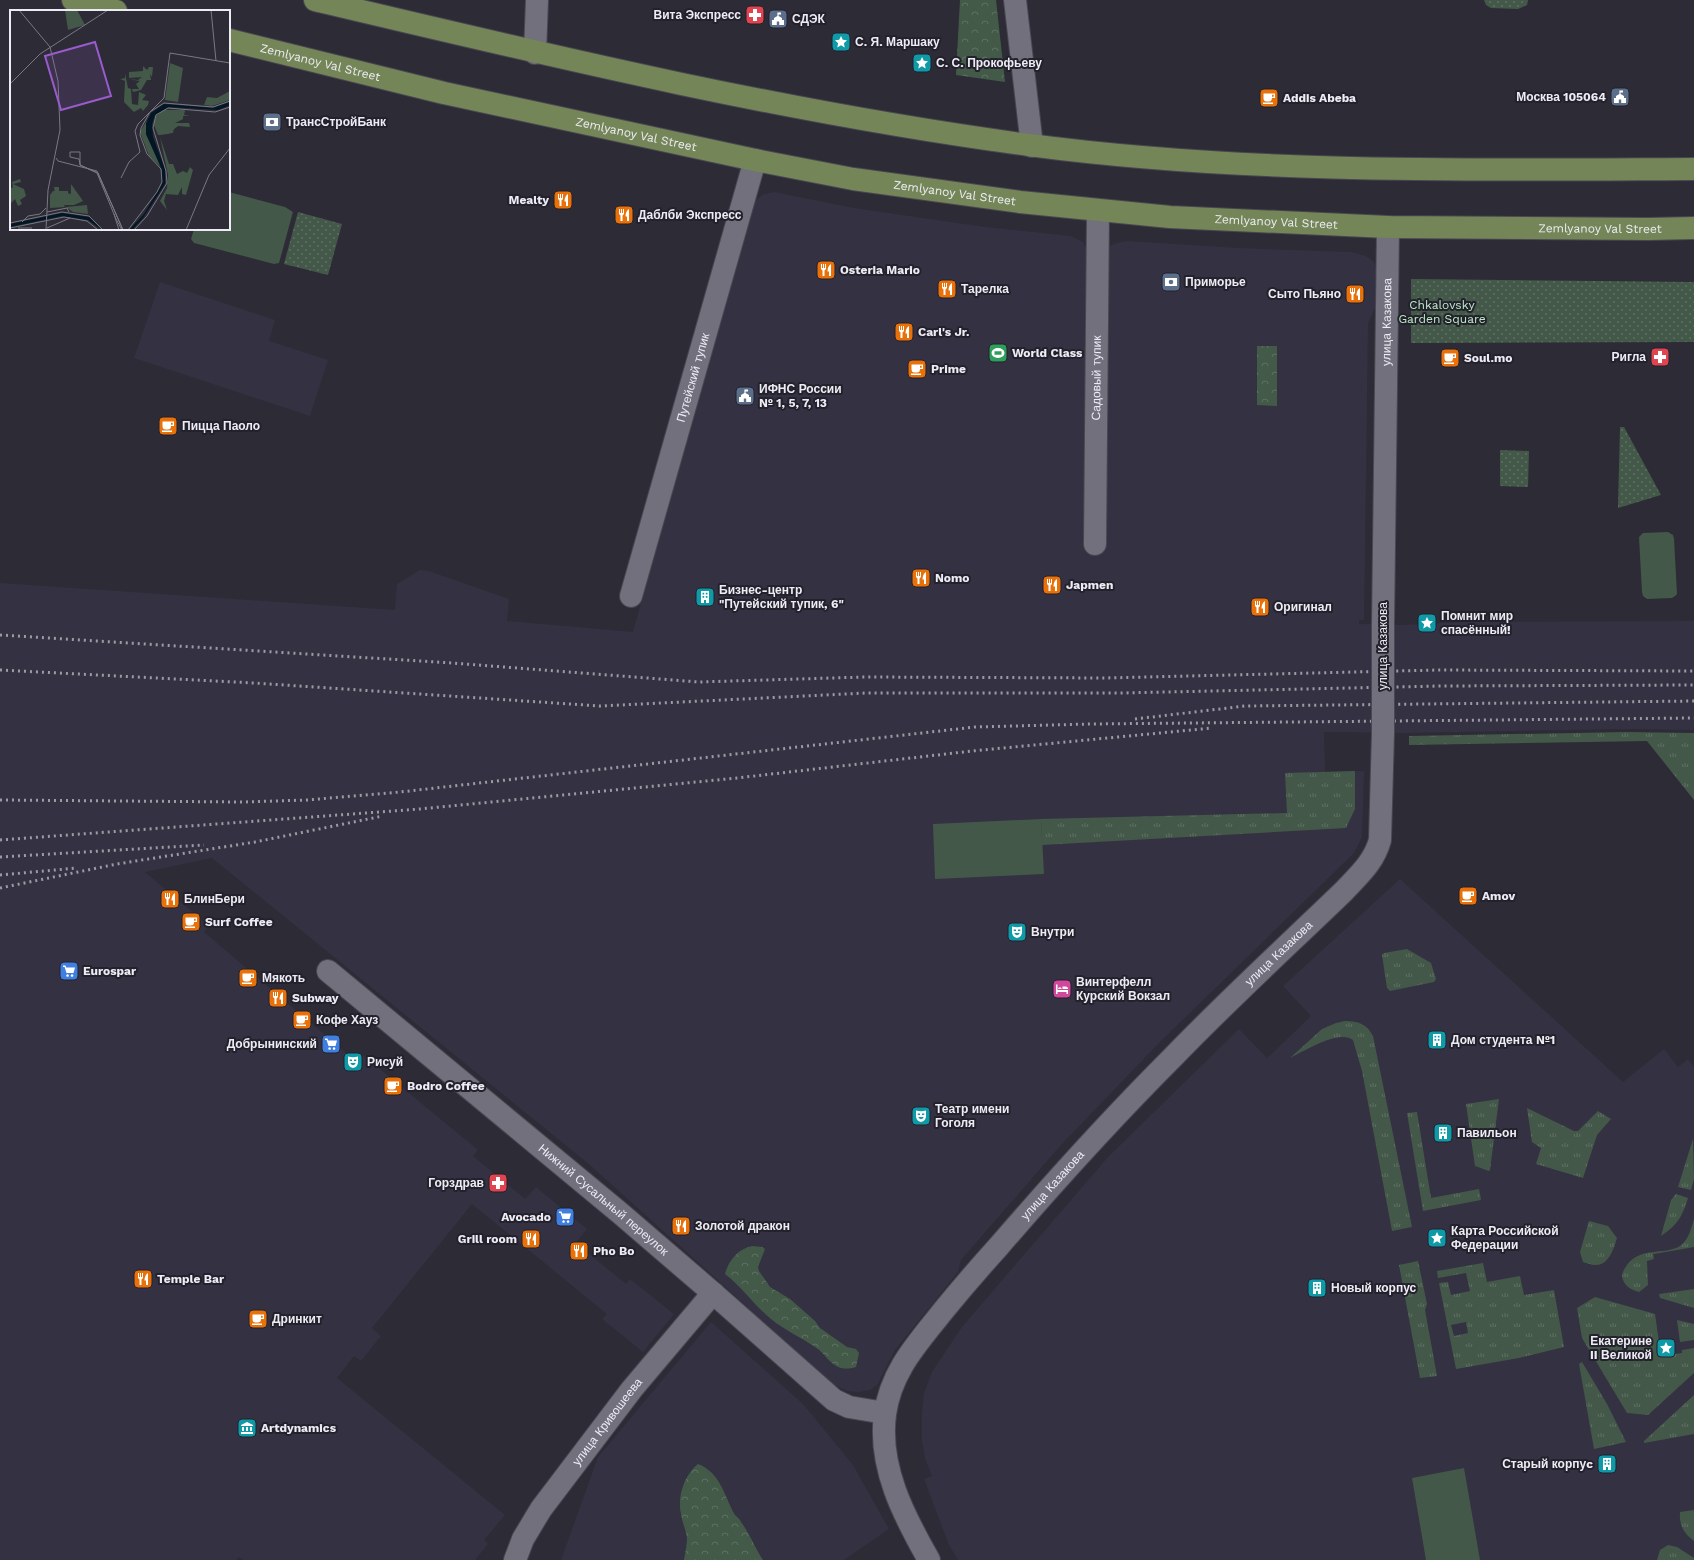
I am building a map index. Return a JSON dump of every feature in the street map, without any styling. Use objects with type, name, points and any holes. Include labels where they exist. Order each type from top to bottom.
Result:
[{"type":"main road","points":[[73,0],[112,10]]},
{"type":"main road","points":[[315,0],[616,71],[874,123],[1032,146],[1192,160],[1352,168],[1694,169]]},
{"type":"main road","name":"Zemlyanoy Val Street","points":[[230,40],[444,93],[755,160],[876,183],[1012,202],[1170,217],[1388,227],[1694,228]]},
{"type":"street","points":[[535,52],[537,0]]},
{"type":"street","points":[[1015,0],[1032,146]]},
{"type":"street","name":"Путейский тупик","points":[[631,596],[755,160]]},
{"type":"street","name":"Садовый тупик","points":[[1095,544],[1098,211]]},
{"type":"street","name":"улица Казакова","points":[[929,1560],[900,1507],[890,1476],[883,1434],[885,1413],[891,1390],[901,1366],[911,1350],[964,1286],[1091,1142],[1175,1054],[1344,891],[1375,856],[1380,840],[1381,829],[1383,733],[1388,227]]},
{"type":"street","name":"Нижний Сусальный переулок","points":[[328,971],[581,1181],[713,1293],[834,1400],[849,1408],[885,1413]]},
{"type":"street","name":"улица Кривошеева","points":[[515,1560],[523,1539],[541,1509],[632,1389],[713,1293]]},
{"type":"shaded area","points":[[774,192],[854,208],[985,227],[1071,236],[1083,242],[1089,254],[1084,535],[1108,250],[1110,246],[1127,241],[1238,248],[1351,252],[1366,256],[1373,261],[1377,270],[1378,302],[1368,323],[1364,620],[1359,620],[1359,624],[1404,625],[1460,622],[1694,621],[1694,730],[1626,729],[1403,733],[1324,732],[1325,772],[1364,771],[1362,837],[1354,853],[1160,1042],[1061,1145],[961,1260],[958,1272],[895,1350],[877,1385],[870,1390],[859,1392],[847,1391],[833,1384],[590,1165],[212,858],[145,872],[209,926],[204,932],[357,1062],[363,1055],[478,1150],[473,1156],[525,1199],[536,1187],[587,1229],[576,1243],[626,1284],[630,1279],[674,1314],[643,1352],[602,1319],[607,1314],[472,1204],[372,1328],[381,1336],[361,1361],[354,1356],[337,1378],[505,1515],[484,1540],[488,1544],[475,1560],[243,1560],[239,1557],[236,1560],[0,1560],[0,583],[395,610],[397,584],[420,570],[429,571],[509,599],[507,621],[633,632],[747,224],[757,199],[764,194]]},
{"type":"shaded area","points":[[160,282],[275,320],[269,341],[328,360],[310,416],[134,358]]},
{"type":"shaded area","points":[[1400,879],[1623,1082],[1664,1049],[1678,1067],[1688,1059],[1694,1067],[1694,1560],[958,1560],[949,1545],[924,1479],[932,1476],[925,1458],[922,1440],[922,1415],[924,1393],[932,1372],[962,1327],[1108,1157],[1239,1029],[1267,1058],[1311,1016],[1283,986]]},
{"type":"shaded area","points":[[711,1322],[803,1404],[853,1465],[889,1529],[844,1560],[561,1560],[598,1457]]},
{"type":"green space","points":[[960,0],[996,0],[1005,82],[956,75]]},
{"type":"green space","points":[[1484,0],[1528,0],[1527,5],[1518,9],[1491,8],[1486,5]]},
{"type":"green space","points":[[230,192],[285,207],[293,212],[279,263],[274,264],[194,243],[191,239],[194,230],[230,230]]},
{"type":"green space","points":[[298,212],[342,224],[328,275],[284,264]]},
{"type":"green space","name":"Chkalovsky Garden Square","points":[[1411,279],[1694,282],[1694,342],[1411,343]]},
{"type":"green space","points":[[1257,346],[1277,346],[1277,406],[1257,405]]},
{"type":"green space","points":[[1620,427],[1624,427],[1661,495],[1618,508]]},
{"type":"green space","points":[[1500,450],[1529,451],[1528,487],[1500,486]]},
{"type":"green space","points":[[1668,532],[1673,535],[1674,539],[1677,594],[1672,598],[1647,599],[1643,596],[1642,592],[1639,537],[1643,533]]},
{"type":"green space","points":[[1626,732],[1694,733],[1694,800],[1647,741],[1409,745],[1409,736]]},
{"type":"green space","points":[[1355,771],[1355,809],[1346,828],[1042,845],[1041,819],[1287,813],[1285,773]]},
{"type":"green space","points":[[1041,819],[1044,874],[935,879],[933,824]]},
{"type":"green space","points":[[1407,949],[1431,963],[1436,979],[1434,982],[1390,991],[1387,988],[1382,955],[1384,953]]},
{"type":"green space","points":[[1345,1021],[1362,1024],[1371,1032],[1373,1036],[1412,1227],[1392,1231],[1362,1071],[1353,1040],[1347,1037],[1331,1039],[1312,1046],[1290,1058],[1322,1029]]},
{"type":"green space","points":[[1499,1099],[1489,1171],[1475,1166],[1466,1104]]},
{"type":"green space","points":[[1527,1108],[1574,1131],[1578,1131],[1598,1111],[1611,1119],[1597,1135],[1583,1178],[1536,1164],[1541,1148],[1532,1142]]},
{"type":"green space","points":[[1417,1112],[1431,1198],[1479,1189],[1481,1200],[1423,1211],[1407,1113]]},
{"type":"green space","points":[[1693,1139],[1694,1179],[1691,1190],[1678,1187]]},
{"type":"green space","points":[[1676,1194],[1688,1198],[1686,1205],[1679,1220],[1672,1228],[1661,1236],[1671,1200]]},
{"type":"green space","points":[[1694,1219],[1694,1247],[1653,1253],[1654,1259],[1647,1261],[1648,1285],[1639,1292],[1632,1290],[1625,1284],[1622,1275],[1625,1268],[1631,1261],[1637,1256],[1674,1249],[1680,1246],[1688,1237]]},
{"type":"green space","points":[[1589,1221],[1608,1226],[1617,1238],[1608,1259],[1601,1264],[1594,1265],[1583,1262],[1580,1252]]},
{"type":"green space","points":[[752,1246],[762,1247],[765,1249],[758,1267],[759,1271],[770,1287],[790,1299],[815,1321],[820,1328],[847,1347],[856,1349],[859,1353],[856,1367],[848,1369],[837,1366],[815,1347],[781,1327],[759,1308],[725,1274],[729,1264],[738,1252]]},
{"type":"green space","points":[[1418,1261],[1427,1304],[1425,1310],[1437,1376],[1420,1378],[1399,1265]]},
{"type":"green space","points":[[1483,1263],[1487,1282],[1520,1276],[1524,1295],[1554,1290],[1564,1347],[1519,1358],[1456,1369],[1439,1283],[1448,1282],[1451,1295],[1470,1291],[1466,1273],[1438,1278],[1437,1271]],"holes":[[[1466,1322],[1468,1333],[1454,1336],[1451,1325]]]},
{"type":"green space","points":[[1694,1289],[1694,1308],[1660,1298],[1659,1294]]},
{"type":"green space","points":[[1595,1297],[1655,1314],[1661,1356],[1682,1353],[1682,1350],[1694,1348],[1694,1373],[1648,1415],[1627,1413],[1582,1338],[1577,1308]]},
{"type":"green space","points":[[1677,1320],[1694,1324],[1694,1340],[1680,1342]]},
{"type":"green space","points":[[1582,1362],[1607,1404],[1626,1442],[1594,1449],[1579,1364]]},
{"type":"green space","points":[[1694,1395],[1694,1434],[1644,1443],[1644,1441]]},
{"type":"green space","points":[[698,1464],[706,1468],[717,1479],[735,1515],[744,1527],[763,1560],[684,1560],[687,1538],[680,1507],[681,1494],[685,1480]]},
{"type":"green space","points":[[1464,1468],[1480,1560],[1426,1560],[1412,1478]]},
{"type":"green space","points":[[1694,1510],[1694,1541],[1683,1529],[1680,1521],[1680,1512]]},
{"type":"green space","points":[[1668,1545],[1677,1547],[1694,1558],[1694,1560],[1657,1560],[1660,1550]]},
{"type":"railway","points":[[0,635],[452,663],[699,682],[865,677],[1105,678],[1438,670],[1694,671]]},
{"type":"railway","points":[[0,670],[254,683],[600,706],[866,693],[1121,693],[1440,686],[1694,685]]},
{"type":"railway","points":[[1135,719],[1245,706],[1694,701]]},
{"type":"railway","points":[[0,800],[242,802],[307,800],[400,792],[975,727],[1090,724],[1694,718]]},
{"type":"railway","points":[[0,840],[420,809],[737,778],[972,751],[1212,728]]},
{"type":"railway","points":[[0,888],[117,864],[255,842],[383,816]]},
{"type":"railway","points":[[0,857],[204,845]]},
{"type":"railway","points":[[0,875],[77,868]]},
{"type":"place","name":"Вита Экспресс","points":[[755,15]]},
{"type":"place","name":"СДЭК","points":[[778,19]]},
{"type":"place","name":"С. Я. Маршаку","points":[[841,42]]},
{"type":"place","name":"С. С. Прокофьеву","points":[[922,63]]},
{"type":"place","name":"Москва 105064","points":[[1620,97]]},
{"type":"place","name":"Addis Abeba","points":[[1269,98]]},
{"type":"place","name":"ТрансСтройБанк","points":[[272,122]]},
{"type":"place","name":"Mealty","points":[[563,200]]},
{"type":"place","name":"Даблби Экспресс","points":[[624,215]]},
{"type":"place","name":"Osteria Mario","points":[[826,270]]},
{"type":"place","name":"Приморье","points":[[1171,282]]},
{"type":"place","name":"Тарелка","points":[[947,289]]},
{"type":"place","name":"Сыто Пьяно","points":[[1355,294]]},
{"type":"place","name":"Carl's Jr.","points":[[904,332]]},
{"type":"place","name":"World Class","points":[[998,353]]},
{"type":"place","name":"Ригла","points":[[1660,357]]},
{"type":"place","name":"Soul.mo","points":[[1450,358]]},
{"type":"place","name":"Prime","points":[[917,369]]},
{"type":"place","name":"ИФНС России № 1, 5, 7, 13","points":[[745,396]]},
{"type":"place","name":"Пицца Паоло","points":[[168,426]]},
{"type":"place","name":"Nomo","points":[[921,578]]},
{"type":"place","name":"Japmen","points":[[1052,585]]},
{"type":"place","name":"Бизнес-центр \"Путейский тупик, 6\"","points":[[705,597]]},
{"type":"place","name":"Оригинал","points":[[1260,607]]},
{"type":"place","name":"Помнит мир спасённый!","points":[[1427,623]]},
{"type":"place","name":"Amov","points":[[1468,896]]},
{"type":"place","name":"БлинБери","points":[[170,899]]},
{"type":"place","name":"Surf Coffee","points":[[191,922]]},
{"type":"place","name":"Внутри","points":[[1017,932]]},
{"type":"place","name":"Eurospar","points":[[69,971]]},
{"type":"place","name":"Мякоть","points":[[248,978]]},
{"type":"place","name":"Винтерфелл Курский Вокзал","points":[[1062,989]]},
{"type":"place","name":"Subway","points":[[278,998]]},
{"type":"place","name":"Кофе Хауз","points":[[302,1020]]},
{"type":"place","name":"Дом студента №1","points":[[1437,1040]]},
{"type":"place","name":"Добрынинский","points":[[331,1044]]},
{"type":"place","name":"Рисуй","points":[[353,1062]]},
{"type":"place","name":"Bodro Coffee","points":[[393,1086]]},
{"type":"place","name":"Театр имени Гоголя","points":[[921,1116]]},
{"type":"place","name":"Павильон","points":[[1443,1133]]},
{"type":"place","name":"Горздрав","points":[[498,1183]]},
{"type":"place","name":"Avocado","points":[[565,1217]]},
{"type":"place","name":"Золотой дракон","points":[[681,1226]]},
{"type":"place","name":"Карта Российской Федерации","points":[[1437,1238]]},
{"type":"place","name":"Grill room","points":[[531,1239]]},
{"type":"place","name":"Pho Bo","points":[[579,1251]]},
{"type":"place","name":"Temple Bar","points":[[143,1279]]},
{"type":"place","name":"Новый корпус","points":[[1317,1288]]},
{"type":"place","name":"Дринкит","points":[[258,1319]]},
{"type":"place","name":"Екатерине II Великой","points":[[1666,1348]]},
{"type":"place","name":"Artdynamics","points":[[247,1428]]},
{"type":"place","name":"Старый корпуc","points":[[1607,1464]]}]
